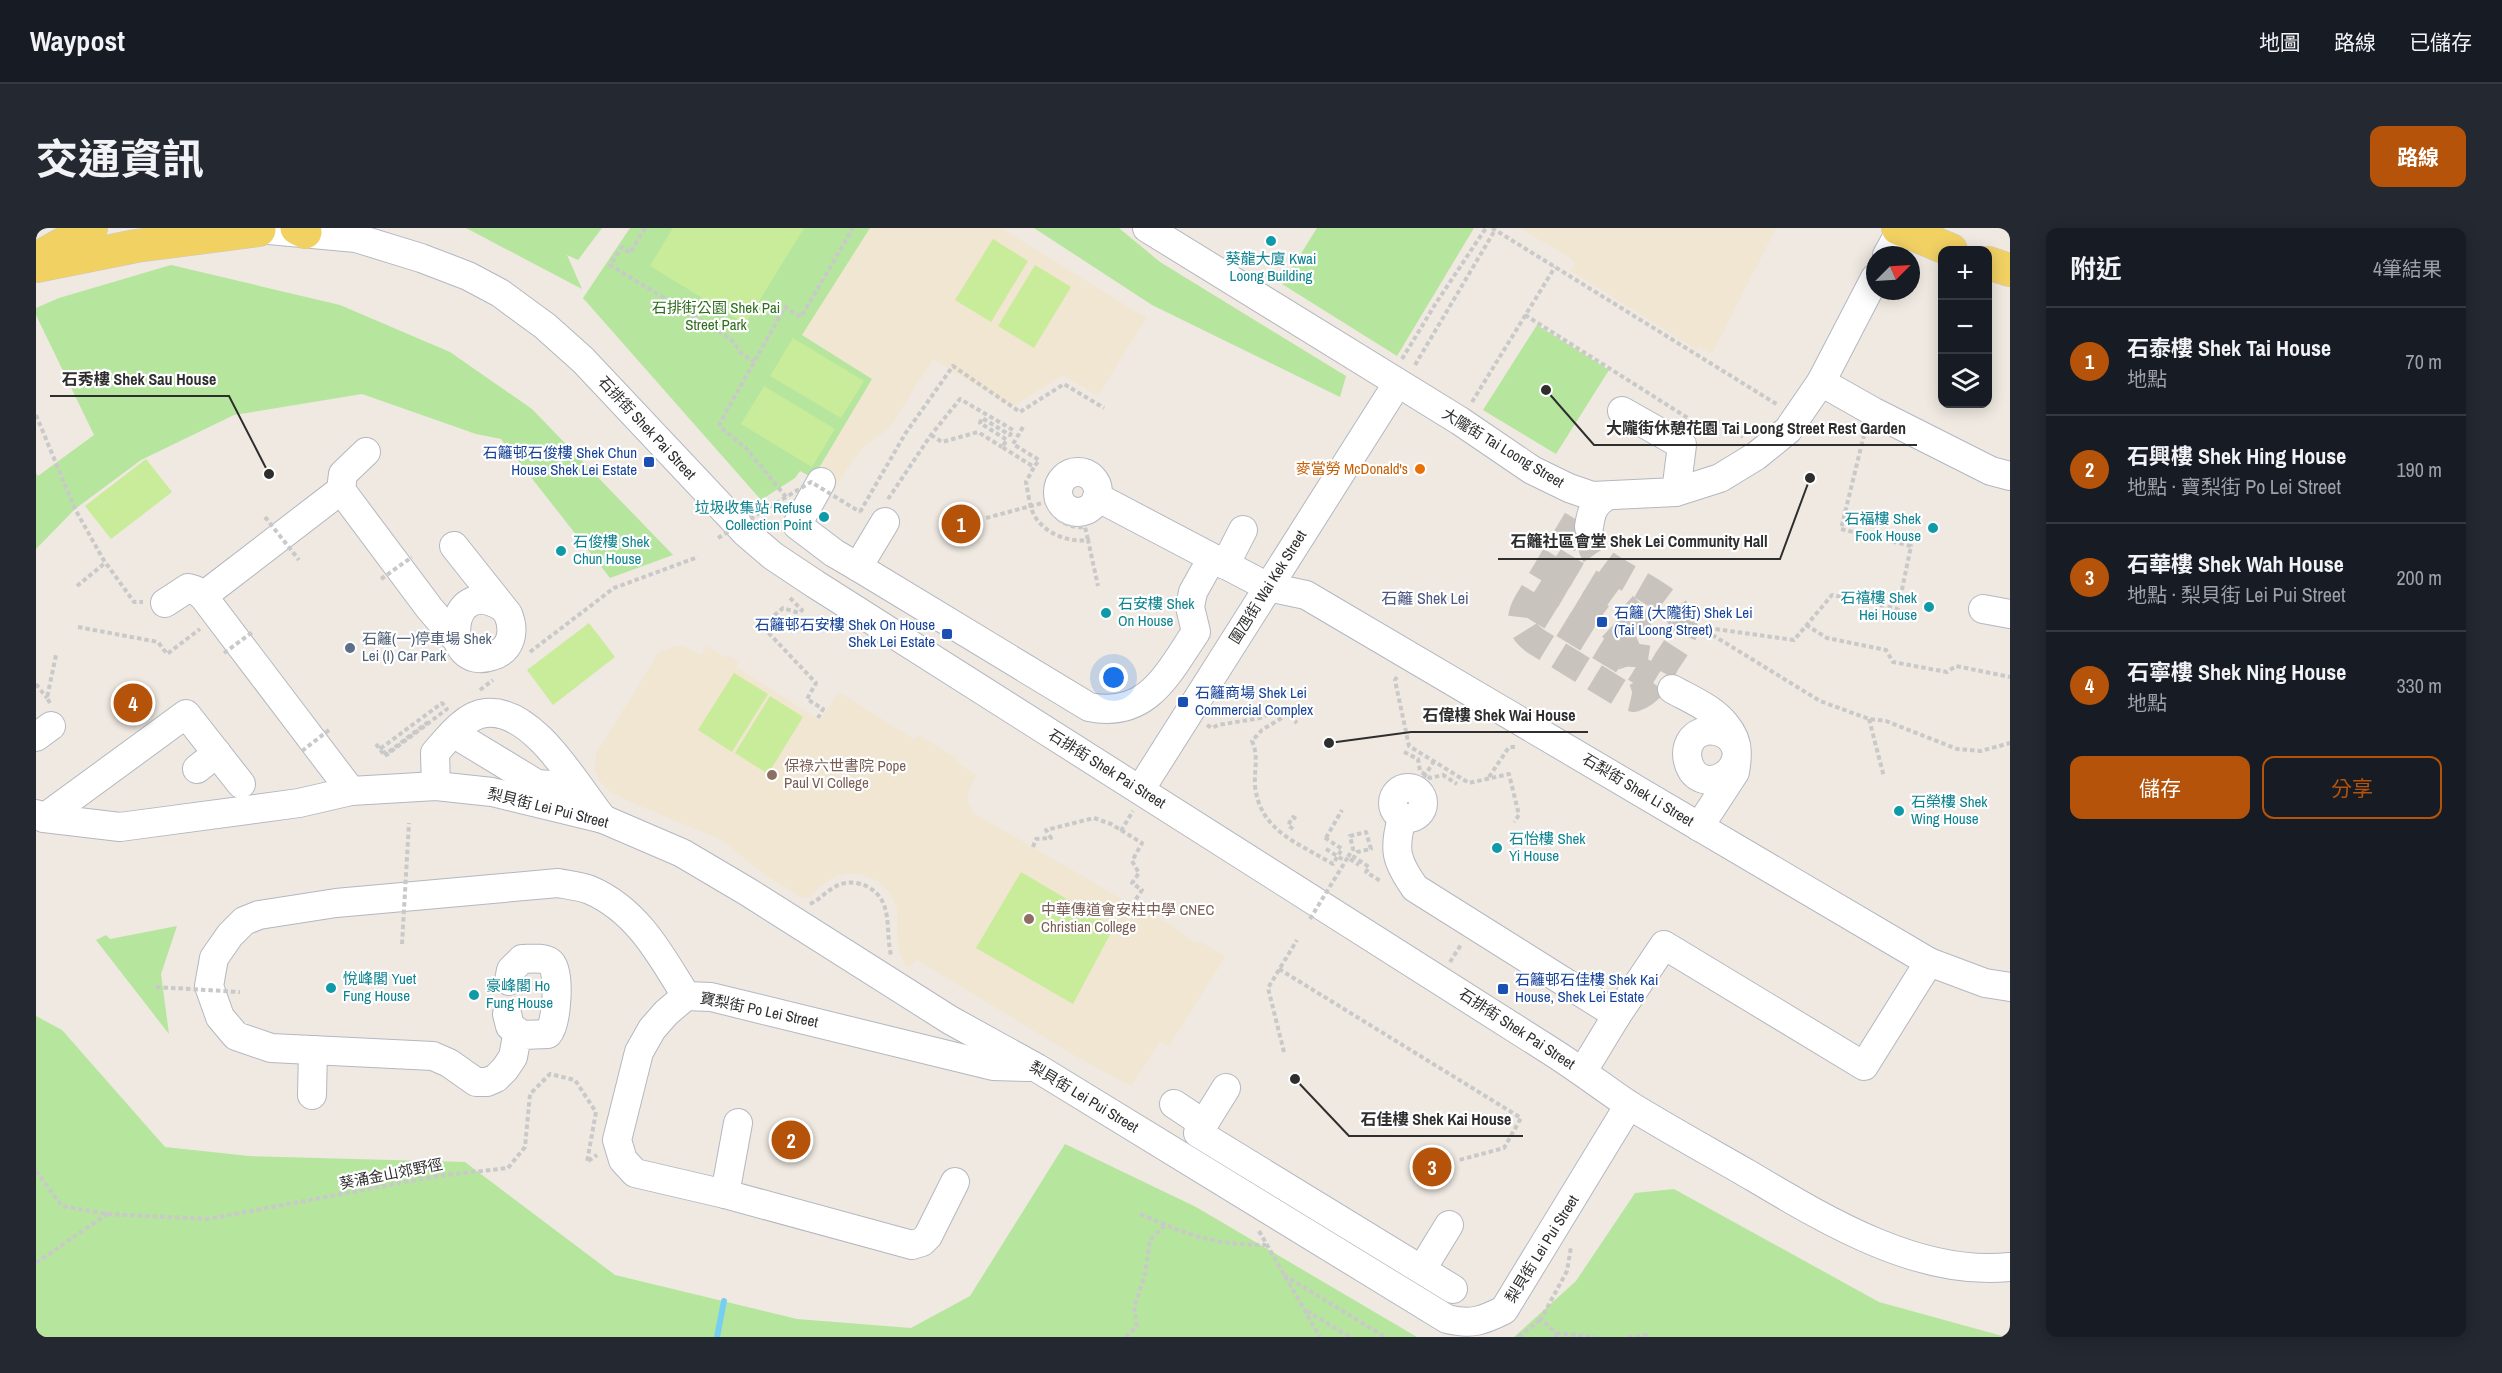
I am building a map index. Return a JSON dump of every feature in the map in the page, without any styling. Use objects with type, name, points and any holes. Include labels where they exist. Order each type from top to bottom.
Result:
[{"type":"main road","points":[[36,258],[91,228]]},
{"type":"main road","points":[[36,266],[136,246],[252,229]]},
{"type":"main road","points":[[1895,238],[1938,247]]},
{"type":"main road","points":[[1992,264],[2010,270]]},
{"type":"street","name":"大隴街 Tai Loong Street","points":[[1148,228],[1403,372],[1460,421],[1532,470],[1569,488],[1592,496],[1676,492],[1720,478],[1756,456],[1788,430],[1821,382],[1866,295]]},
{"type":"street","name":"石排街 Shek Pai Street","points":[[252,229],[301,230],[356,238],[452,269],[500,293],[545,326],[583,360],[745,532],[772,556],[802,588],[1137,800],[1583,1071],[1629,1105],[1819,1216],[1880,1244],[1962,1267],[2010,1267]]},
{"type":"street","name":"圍乪街 Wai Kek Street","points":[[1137,800],[1403,372]]},
{"type":"street","points":[[1821,382],[1874,412],[1981,466],[2010,476]]},
{"type":"street","points":[[1622,411],[1682,445],[1676,492]]},
{"type":"street","points":[[366,452],[343,474],[341,490],[430,609],[469,654],[488,658],[497,655],[505,649],[512,632],[508,614],[454,546]]},
{"type":"street","points":[[772,556],[793,513],[821,482]]},
{"type":"street","points":[[1569,488],[1576,499],[1583,523],[1593,508],[1607,496]]},
{"type":"street","points":[[203,596],[341,490]]},
{"type":"street","name":"石梨街 Shek Li Street","points":[[1097,497],[1268,587],[1306,595],[1705,818],[1929,962],[1984,983],[2010,987]]},
{"type":"street","points":[[793,513],[834,553],[1089,707],[1113,710],[1150,696],[1160,686],[1197,632],[1190,607],[1193,592],[1243,530]]},
{"type":"street","points":[[858,567],[885,522]]},
{"type":"street","points":[[802,588],[834,553]]},
{"type":"street","points":[[165,603],[188,588],[203,596],[322,742],[351,792]]},
{"type":"street","points":[[457,640],[456,621],[466,606],[484,600],[502,607]]},
{"type":"street","points":[[1672,689],[1711,711],[1724,723],[1737,745],[1738,754],[1735,763],[1725,776],[1718,779],[1701,778],[1694,773],[1689,766],[1687,750],[1696,735],[1710,730],[1726,734],[1736,748],[1736,758],[1736,766],[1735,772],[1705,818]]},
{"type":"street","points":[[436,786],[451,737],[486,713],[507,717],[531,730],[552,751],[571,788],[603,819]]},
{"type":"street","points":[[39,815],[186,714],[207,761],[242,784]]},
{"type":"street","points":[[451,737],[537,784],[571,788]]},
{"type":"street","points":[[451,737],[492,792]]},
{"type":"street","points":[[451,737],[529,800]]},
{"type":"street","points":[[1421,783],[1406,788],[1394,796],[1394,811],[1402,818],[1396,839],[1400,866],[1415,888],[1617,1015]]},
{"type":"street","name":"梨貝街 Lei Pui Street","points":[[39,815],[120,827],[299,803],[351,792],[436,786],[492,792],[603,819],[682,854],[748,892],[950,1020],[1037,1068],[1447,1319],[1466,1323],[1491,1317],[1504,1310],[1629,1105]]},
{"type":"street","points":[[508,981],[516,962],[522,959],[544,960],[551,963],[556,973],[555,1024],[552,1030],[542,1036],[515,1025],[516,1041],[513,1057],[496,1078],[487,1082],[476,1082],[449,1063],[433,1056],[271,1048],[250,1042],[236,1036],[220,1017],[209,986],[214,958],[230,935],[244,921],[259,915],[336,903],[558,883],[588,889],[614,903],[633,919],[653,943],[686,996]]},
{"type":"street","points":[[1583,1071],[1664,945],[1864,1066],[1929,962]]},
{"type":"street","name":"寶梨街 Po Lei Street","points":[[620,1127],[639,1052],[647,1036],[666,1013],[686,996],[711,997],[993,1066],[1037,1068]]},
{"type":"street","points":[[931,1050],[950,1020]]},
{"type":"street","points":[[312,1095],[313,1050]]},
{"type":"street","points":[[1226,1088],[1198,1133],[1454,1289]]},
{"type":"street","points":[[1174,1104],[1203,1124]]},
{"type":"street","points":[[725,1194],[738,1123]]},
{"type":"street","points":[[620,1127],[623,1160],[635,1173],[725,1194],[912,1245],[922,1242],[928,1236],[956,1182]]},
{"type":"street","points":[[1312,1236],[1327,1210]]},
{"type":"street","points":[[1422,1269],[1449,1225]]},
{"type":"path","points":[[645,228],[630,253],[622,248],[610,265],[731,339],[742,354],[754,361]]},
{"type":"path","points":[[793,513],[746,448],[720,427],[722,417],[784,307],[801,317],[853,228]]},
{"type":"path","points":[[1403,372],[1436,303],[1486,228]]},
{"type":"path","points":[[1403,372],[1494,229],[1779,406]]},
{"type":"path","points":[[1470,405],[1554,267]]},
{"type":"path","points":[[1525,315],[1710,432],[1716,420],[1746,438]]},
{"type":"path","points":[[718,538],[811,482],[860,512],[905,434],[953,366],[1020,412],[1064,384],[1104,408]]},
{"type":"path","points":[[885,522],[877,516],[931,435],[960,399],[1013,430],[1010,435],[982,418],[980,423],[1007,440],[1002,447]]},
{"type":"path","points":[[36,415],[75,509],[105,563],[134,602],[165,603]]},
{"type":"path","points":[[1023,427],[1012,444],[1039,460],[1026,482],[1031,507],[1040,523],[1055,534],[1075,541],[1088,540]]},
{"type":"path","points":[[931,435],[942,442],[978,432],[1034,467]]},
{"type":"path","points":[[1865,432],[1841,529],[1911,546],[1898,609],[1832,595],[1794,640],[1707,629],[1820,701],[1869,719],[1886,721],[1957,749],[1981,751],[2010,743]]},
{"type":"path","points":[[986,518],[1046,502],[1052,513],[1064,523],[1079,528],[1085,526],[1098,586]]},
{"type":"path","points":[[265,517],[299,560]]},
{"type":"path","points":[[381,579],[412,557]]},
{"type":"path","points":[[614,588],[698,557]]},
{"type":"path","points":[[77,586],[105,563]]},
{"type":"path","points":[[802,588],[788,595],[802,610],[799,613],[783,608],[762,626],[816,683],[807,699],[823,709],[818,718]]},
{"type":"path","points":[[1806,625],[1827,638],[1886,650],[1893,662],[1947,672],[1956,666],[2010,677]]},
{"type":"path","points":[[78,627],[158,642],[167,654],[204,626]]},
{"type":"path","points":[[224,652],[254,631]]},
{"type":"path","points":[[217,644],[231,662]]},
{"type":"path","points":[[46,716],[56,655]]},
{"type":"path","points":[[1397,676],[1395,680],[1409,746],[1469,783],[1509,774],[1519,814],[1514,822]]},
{"type":"path","points":[[36,684],[46,716]]},
{"type":"path","points":[[376,744],[385,756],[447,710],[442,703],[384,746]]},
{"type":"path","points":[[1214,726],[1260,718],[1282,708],[1297,723]]},
{"type":"path","points":[[1288,714],[1262,730],[1252,741],[1257,759],[1255,782],[1260,809],[1275,828],[1333,864],[1342,849],[1325,837],[1342,810]]},
{"type":"path","points":[[1869,719],[1884,777]]},
{"type":"path","points":[[295,742],[322,742]]},
{"type":"path","points":[[1489,778],[1509,747],[1521,747]]},
{"type":"path","points":[[1404,752],[1418,759],[1421,783]]},
{"type":"path","points":[[1421,783],[1434,761]]},
{"type":"path","points":[[1421,783],[1443,775],[1457,784]]},
{"type":"path","points":[[1121,831],[1137,800]]},
{"type":"path","points":[[1293,829],[1288,825],[1293,817],[1298,820]]},
{"type":"path","points":[[1033,847],[1036,839],[1051,838],[1046,830],[1094,818],[1142,843],[1132,861],[1139,873],[1132,883],[1142,890],[1132,905]]},
{"type":"path","points":[[402,944],[409,823]]},
{"type":"path","points":[[1326,849],[1359,865]]},
{"type":"path","points":[[1310,919],[1348,859]]},
{"type":"path","points":[[806,904],[813,904],[828,890],[843,883],[861,883],[878,892],[889,920],[889,946],[892,958]]},
{"type":"path","points":[[1446,968],[1467,934]]},
{"type":"path","points":[[1284,1052],[1268,988],[1297,940]]},
{"type":"path","points":[[1280,967],[1521,1118],[1504,1148],[1459,1160]]},
{"type":"path","points":[[156,987],[240,992]]},
{"type":"path","name":"葵涌金山郊野徑","points":[[107,1214],[208,1219],[438,1176],[508,1168],[525,1147],[530,1094],[550,1074],[575,1080],[596,1112],[587,1162],[620,1127]]},
{"type":"path","points":[[36,1171],[62,1206],[107,1214]]},
{"type":"path","points":[[36,1263],[107,1214]]},
{"type":"path","points":[[1140,1214],[1207,1240],[1266,1245]]},
{"type":"path","points":[[1254,1223],[1264,1229]]},
{"type":"path","points":[[1126,1337],[1137,1326],[1134,1307],[1145,1275],[1149,1240],[1165,1225]]},
{"type":"path","points":[[1263,1239],[1283,1275],[1307,1310],[1320,1337]]},
{"type":"path","points":[[1519,1337],[1541,1318],[1567,1271],[1572,1247],[1568,1244],[1563,1252]]},
{"type":"path","points":[[1283,1275],[1385,1337]]},
{"type":"path","points":[[1307,1310],[1350,1337]]},
{"type":"path","points":[[1541,1318],[1556,1335],[1596,1337]]},
{"type":"path","points":[[1628,1337],[1646,1335],[1646,1337]]},
{"type":"shaded area","points":[[870,228],[1001,228],[1146,318],[1098,396],[1063,375],[1012,407],[933,359],[890,427],[862,448],[833,489],[813,478],[872,379],[802,335]]},
{"type":"shaded area","points":[[1519,228],[1776,228],[1712,354],[1700,347],[1697,350],[1571,271],[1575,262],[1569,257]]},
{"type":"shaded area","points":[[676,646],[684,646],[701,655],[707,646],[726,658],[728,655],[738,662],[736,667],[820,720],[839,692],[915,740],[918,735],[957,758],[955,761],[976,775],[968,793],[972,812],[1132,905],[1170,924],[1192,941],[1196,943],[1198,940],[1225,957],[1169,1046],[1160,1041],[1131,1086],[1079,1058],[917,960],[908,967],[903,962],[898,948],[897,908],[889,892],[880,882],[866,876],[849,873],[834,877],[819,887],[810,897],[803,898],[767,876],[720,839],[609,791],[599,780],[595,771],[596,754],[659,652]]},
{"type":"green space","points":[[466,228],[602,228],[578,260],[567,255],[582,289]]},
{"type":"green space","name":"石排街公園 Shek Pai Street Park","points":[[630,228],[870,228],[802,335],[872,379],[813,478],[800,471],[795,478],[761,500],[583,298]]},
{"type":"green space","points":[[673,228],[804,228],[745,324],[650,266]]},
{"type":"green space","points":[[1034,228],[1119,228],[1160,262],[1346,376],[1340,397],[1152,305]]},
{"type":"green space","points":[[1317,228],[1474,228],[1397,356],[1282,284]]},
{"type":"green space","points":[[993,239],[1028,261],[991,322],[955,300]]},
{"type":"green space","points":[[171,265],[340,305],[450,352],[532,409],[673,555],[610,578],[501,439],[476,434],[362,394],[234,415],[141,460],[75,509],[36,549],[36,473],[38,476],[94,435],[36,315],[36,308],[59,298]]},
{"type":"green space","points":[[1035,265],[1071,287],[1034,348],[998,326]]},
{"type":"green space","points":[[1537,325],[1609,370],[1556,454],[1483,410]]},
{"type":"green space","points":[[793,338],[864,381],[841,418],[770,376]]},
{"type":"green space","points":[[764,386],[835,429],[812,467],[741,424]]},
{"type":"green space","points":[[146,459],[172,492],[111,539],[85,506]]},
{"type":"green space","points":[[589,623],[615,657],[553,705],[527,670]]},
{"type":"green space","points":[[734,673],[768,694],[732,752],[698,730]]},
{"type":"green space","points":[[770,696],[803,717],[768,774],[735,753]]},
{"type":"green space","points":[[1021,872],[1114,927],[1073,1004],[976,948]]},
{"type":"green space","points":[[177,926],[161,974],[169,1034],[96,940],[106,935],[110,939]]},
{"type":"green space","points":[[36,1016],[62,1030],[165,1147],[249,1156],[465,1162],[615,1275],[797,1319],[911,1328],[970,1296],[1065,1144],[1196,1207],[1417,1337],[36,1337]]},
{"type":"green space","points":[[1674,1189],[1879,1302],[2006,1337],[1514,1337],[1576,1281],[1635,1193]]},
{"type":"waterway","points":[[717,1337],[724,1301]]},
{"type":"tunnel","points":[[1577,520],[1528,602],[1522,624],[1527,634],[1537,642],[1625,696],[1634,698],[1650,688],[1657,678],[1682,637],[1682,621],[1675,610],[1664,600],[1617,572],[1595,554],[1589,527]]},
{"type":"tunnel","points":[[1553,561],[1614,599],[1633,617],[1637,625],[1633,667]]},
{"type":"tunnel","points":[[1541,581],[1609,624],[1621,638],[1632,665]]},
{"type":"tunnel","points":[[1528,602],[1655,680]]},
{"type":"place","name":"葵龍大廈 Kwai Loong Building","points":[[1271,241]]},
{"type":"place","name":"大隴街休憩花園 Tai Loong Street Rest Garden","points":[[1546,390]]},
{"type":"place","name":"石籬邨石俊樓 Shek Chun House Shek Lei Estate","points":[[649,462]]},
{"type":"place","name":"麥當勞 McDonald's","points":[[1420,469]]},
{"type":"place","name":"石秀樓 Shek Sau House","points":[[269,474]]},
{"type":"place","name":"石籬社區會堂 Shek Lei Community Hall","points":[[1810,478]]},
{"type":"place","name":"垃圾收集站 Refuse Collection Point","points":[[824,517]]},
{"type":"place","name":"石泰樓 Shek Tai House","points":[[961,524]]},
{"type":"place","name":"石福樓 Shek Fook House","points":[[1933,528]]},
{"type":"place","name":"石俊樓 Shek Chun House","points":[[561,551]]},
{"type":"place","name":"石禧樓 Shek Hei House","points":[[1929,607]]},
{"type":"place","name":"石安樓 Shek On House","points":[[1106,613]]},
{"type":"place","name":"石籬 (大隴街) Shek Lei (Tai Loong Street)","points":[[1602,622]]},
{"type":"place","name":"石籬邨石安樓 Shek On House Shek Lei Estate","points":[[947,634]]},
{"type":"place","name":"石籬(一)停車場 Shek Lei (I) Car Park","points":[[350,648]]},
{"type":"place","name":"石籬商場 Shek Lei Commercial Complex","points":[[1183,702]]},
{"type":"place","name":"石寧樓 Shek Ning House","points":[[133,703]]},
{"type":"place","name":"石偉樓 Shek Wai House","points":[[1329,743]]},
{"type":"place","name":"保祿六世書院 Pope Paul VI College","points":[[772,775]]},
{"type":"place","name":"石榮樓 Shek Wing House","points":[[1899,811]]},
{"type":"place","name":"石怡樓 Shek Yi House","points":[[1497,848]]},
{"type":"place","name":"中華傳道會安柱中學 CNEC Christian College","points":[[1029,919]]},
{"type":"place","name":"悅峰閣 Yuet Fung House","points":[[331,988]]},
{"type":"place","name":"石籬邨石佳樓 Shek Kai House, Shek Lei Estate","points":[[1503,989]]},
{"type":"place","name":"豪峰閣 Ho Fung House","points":[[474,995]]},
{"type":"place","name":"石佳樓 Shek Kai House","points":[[1295,1079]]},
{"type":"place","name":"石興樓 Shek Hing House","points":[[791,1140]]},
{"type":"place","name":"石華樓 Shek Wah House","points":[[1432,1167]]},
{"type":"district","name":"石籬 Shek Lei","points":[[1425,598]]}]
